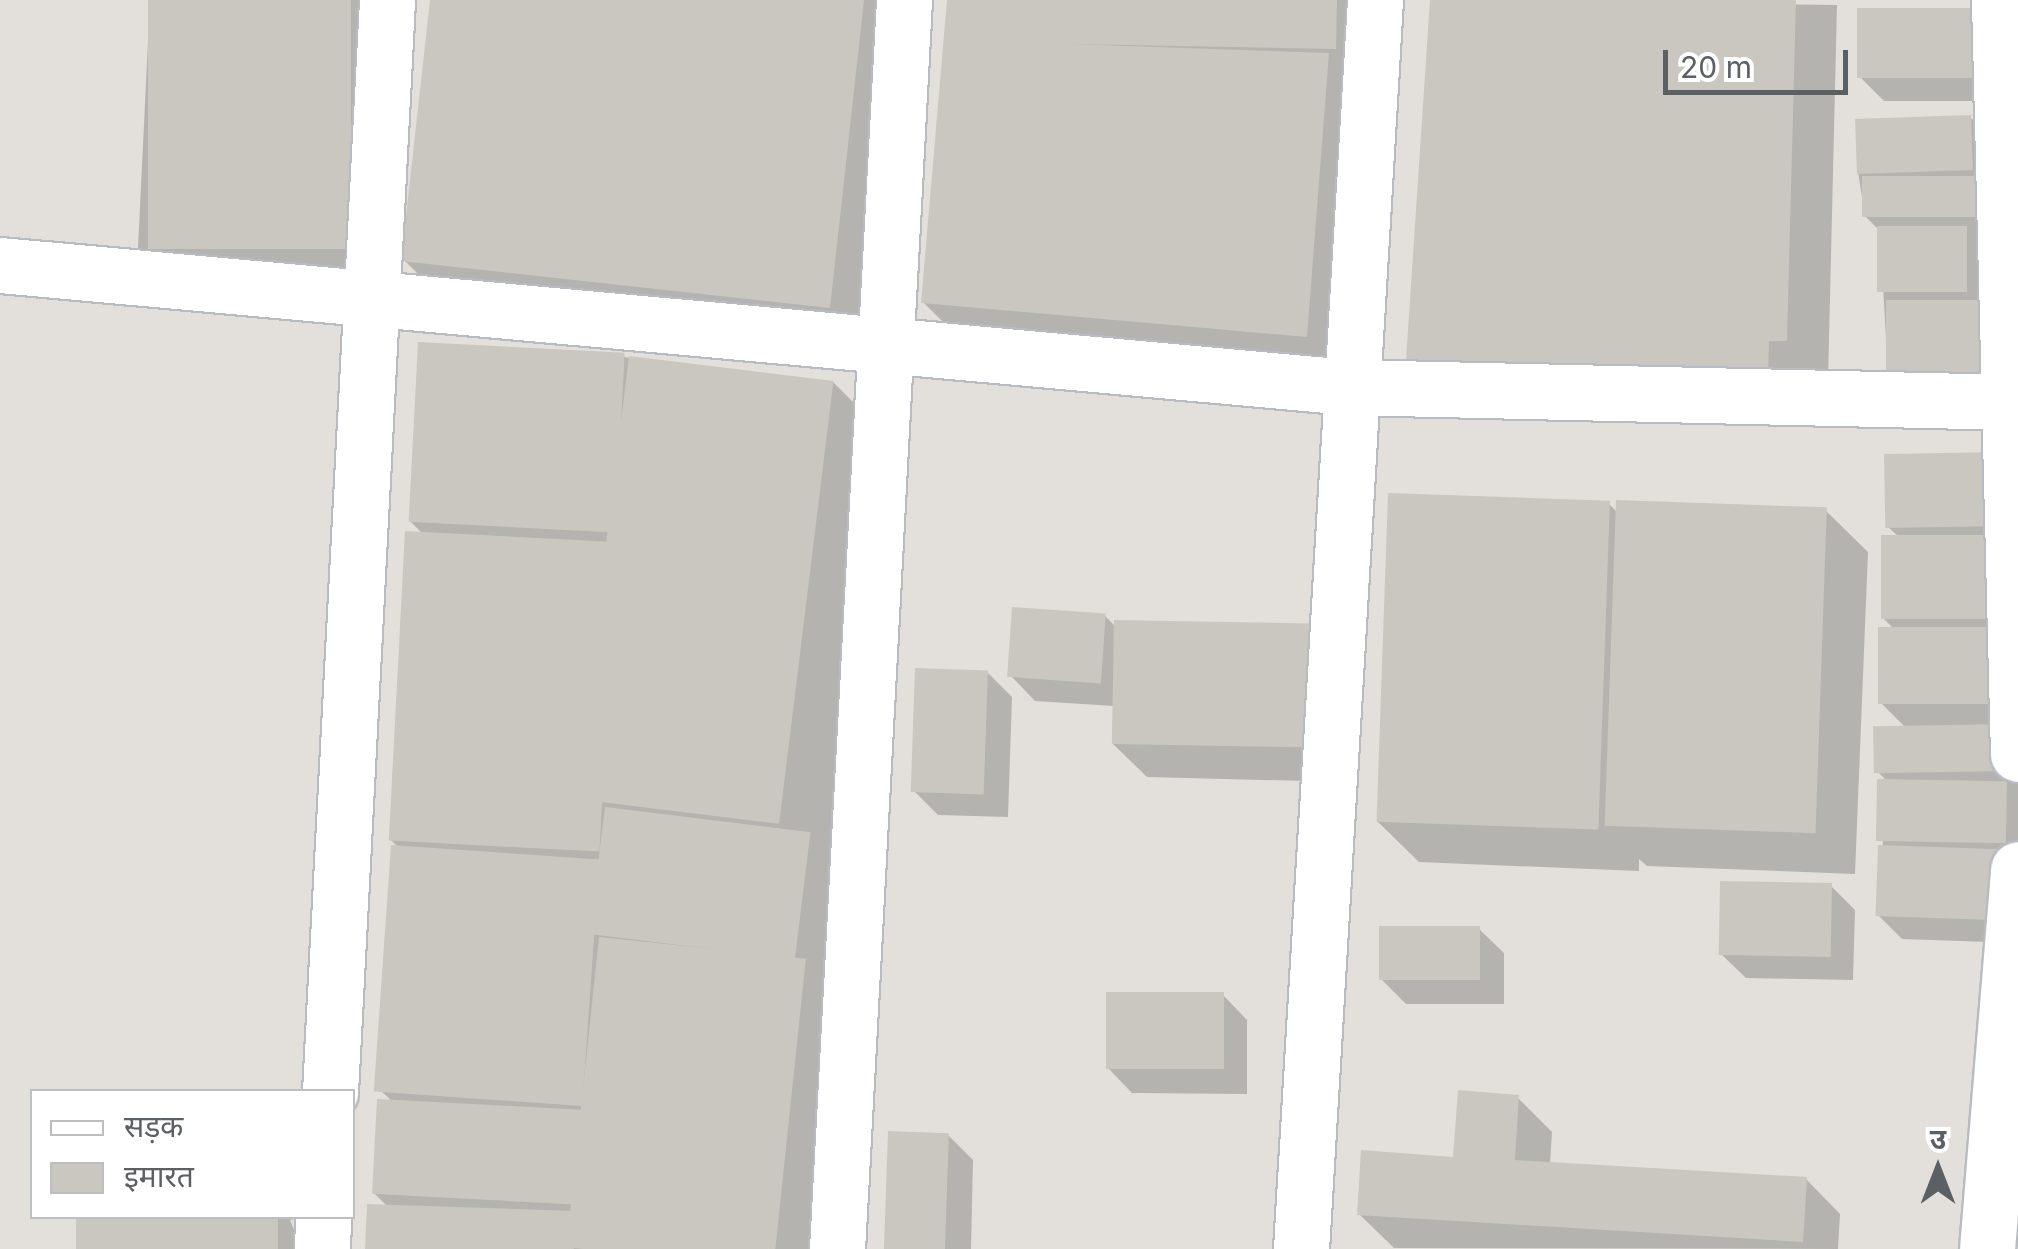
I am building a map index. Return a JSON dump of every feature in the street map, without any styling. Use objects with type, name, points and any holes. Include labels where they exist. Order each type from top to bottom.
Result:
[{"type":"street","points":[[330,1089],[387,0]]},
{"type":"street","points":[[837,1249],[904,0]]},
{"type":"street","points":[[1301,1249],[1348,387],[1375,0]]},
{"type":"street","points":[[1999,0],[2015,402],[2018,754]]},
{"type":"street","points":[[0,265],[1348,387],[2015,402]]},
{"type":"street","points":[[1987,1249],[2018,869]]},
{"type":"street","points":[[322,1249],[324,1219]]},
{"type":"shaded area","points":[[0,0],[2018,0],[2018,1249],[0,1249]]},
{"type":"building","points":[[148,0],[351,0],[351,249],[148,249]]},
{"type":"building","points":[[430,0],[864,0],[830,308],[401,261]]},
{"type":"building","points":[[947,0],[1337,0],[1336,49],[1069,44],[1329,53],[1307,337],[921,303]]},
{"type":"building","points":[[1430,0],[1796,0],[1787,341],[1769,341],[1768,381],[1405,375]]},
{"type":"building","points":[[1857,8],[1980,8],[1980,78],[1857,78]]},
{"type":"building","points":[[1971,115],[1973,170],[1857,174],[1855,119]]},
{"type":"building","points":[[1862,176],[1996,176],[1996,217],[1862,217]]},
{"type":"building","points":[[1877,226],[1967,226],[1967,292],[1877,292]]},
{"type":"building","points":[[1886,300],[1983,300],[1983,376],[1886,376]]},
{"type":"building","points":[[418,342],[625,353],[615,533],[409,522]]},
{"type":"building","points":[[629,356],[833,381],[779,824],[575,799]]},
{"type":"building","points":[[2000,452],[2001,526],[1885,528],[1884,454]]},
{"type":"building","points":[[1388,493],[1610,501],[1598,830],[1377,822]]},
{"type":"building","points":[[1616,500],[1827,507],[1815,833],[1605,826]]},
{"type":"building","points":[[405,531],[616,542],[599,852],[389,841]]},
{"type":"building","points":[[1881,535],[2007,535],[2007,619],[1881,619]]},
{"type":"building","points":[[1012,607],[1106,614],[1101,683],[1007,677]]},
{"type":"building","points":[[1114,620],[1314,623],[1312,747],[1112,744]]},
{"type":"building","points":[[1878,627],[2006,627],[2006,704],[1878,704]]},
{"type":"building","points":[[915,668],[988,671],[984,794],[911,792]]},
{"type":"building","points":[[2007,724],[2008,771],[1874,773],[1873,726]]},
{"type":"building","points":[[1877,779],[2007,781],[2006,843],[1876,841]]},
{"type":"building","points":[[605,807],[810,832],[795,959],[589,934]]},
{"type":"building","points":[[391,845],[599,860],[582,1106],[374,1091]]},
{"type":"building","points":[[1878,845],[2001,849],[1998,920],[1876,916]]},
{"type":"building","points":[[1720,881],[1832,883],[1831,957],[1719,955]]},
{"type":"building","points":[[1379,926],[1480,926],[1480,980],[1379,980]]},
{"type":"building","points":[[599,937],[806,959],[775,1249],[566,1247]]},
{"type":"building","points":[[1106,992],[1224,992],[1224,1069],[1106,1069]]},
{"type":"building","points":[[1458,1090],[1519,1095],[1515,1160],[1807,1177],[1803,1242],[1357,1215],[1361,1150],[1453,1157]]},
{"type":"building","points":[[377,1099],[585,1110],[580,1205],[372,1194]]},
{"type":"building","points":[[888,1131],[949,1133],[945,1249],[884,1249]]},
{"type":"building","points":[[367,1204],[575,1211],[574,1249],[365,1249]]},
{"type":"building","points":[[76,1219],[278,1219],[278,1249],[76,1249]]}]
